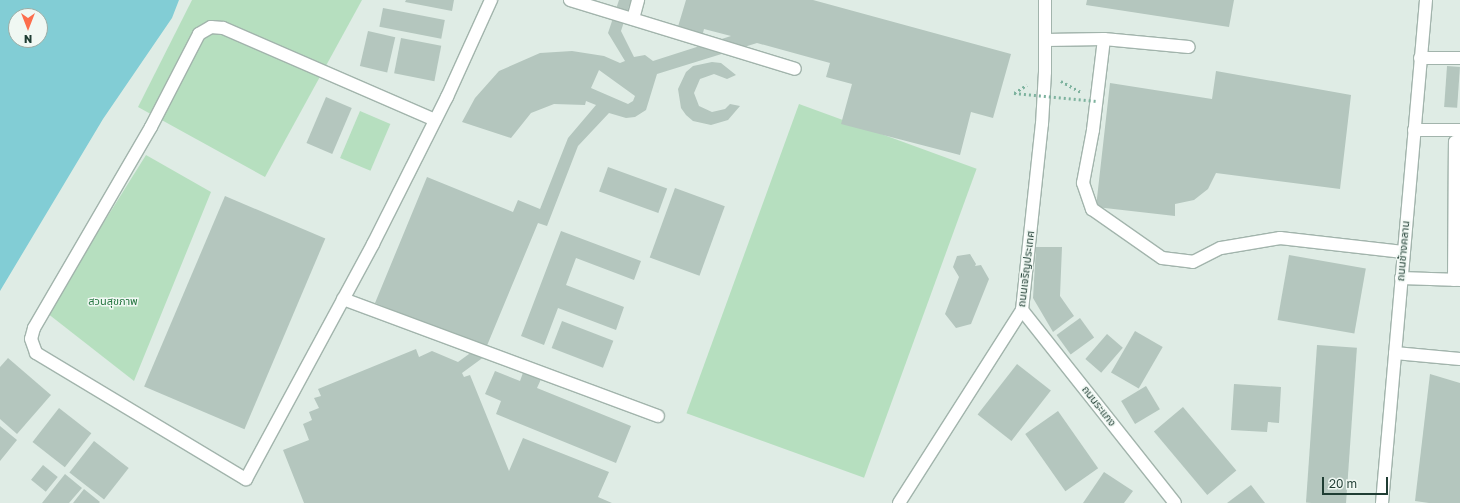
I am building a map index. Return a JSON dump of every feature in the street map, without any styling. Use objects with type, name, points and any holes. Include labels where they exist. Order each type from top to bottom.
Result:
[{"type":"street","points":[[435,120],[223,28],[211,27],[200,34],[152,127],[34,328],[31,339],[36,353],[246,479],[343,299],[435,120],[491,0]]},
{"type":"street","points":[[570,0],[795,69]]},
{"type":"street","points":[[633,20],[638,0]]},
{"type":"street","name":"ถนนเจริญประเทศ","points":[[899,503],[1022,310],[1042,124],[1046,40],[1045,0]]},
{"type":"street","name":"ถนนช้างคลาน","points":[[1382,503],[1426,0]]},
{"type":"street","points":[[1104,39],[1094,99],[1093,130],[1083,183],[1092,210],[1162,258],[1193,262],[1221,248],[1280,238],[1403,252]]},
{"type":"street","points":[[1046,40],[1104,39],[1189,47]]},
{"type":"street","points":[[1420,58],[1460,58]]},
{"type":"street","points":[[1414,130],[1460,130]]},
{"type":"street","points":[[1401,278],[1457,280],[1455,142],[1460,142]]},
{"type":"street","points":[[343,299],[658,416]]},
{"type":"street","name":"ถนนระแกง","points":[[1022,310],[1176,503]]},
{"type":"street","points":[[1395,353],[1460,359]]},
{"type":"path","points":[[1045,72],[1084,94]]},
{"type":"path","points":[[1014,93],[1094,99]]},
{"type":"green space","points":[[192,0],[362,0],[265,177],[138,107]]},
{"type":"green space","points":[[799,104],[977,169],[864,478],[686,413]]},
{"type":"green space","points":[[360,111],[390,124],[370,171],[340,158]]},
{"type":"green space","name":"สวนสุขภาพ","points":[[146,155],[211,192],[134,381],[47,313]]},
{"type":"water","points":[[0,0],[179,0],[172,18],[103,119],[0,291]]},
{"type":"building","points":[[406,0],[454,0],[452,11],[405,2]]},
{"type":"building","points":[[619,0],[631,0],[621,31],[634,57],[645,55],[653,61],[731,36],[704,29],[702,37],[677,30],[686,0],[813,0],[1011,54],[993,118],[971,112],[960,155],[841,124],[852,84],[826,77],[830,63],[757,43],[657,74],[646,110],[635,117],[626,118],[609,113],[578,146],[547,226],[538,223],[486,348],[492,351],[462,373],[464,377],[470,375],[509,471],[523,438],[609,472],[598,497],[612,503],[304,503],[283,450],[309,440],[303,424],[312,420],[309,412],[319,408],[314,398],[321,396],[318,389],[416,349],[419,357],[432,351],[458,362],[480,346],[375,303],[427,177],[513,212],[518,200],[540,209],[568,138],[596,105],[586,101],[585,105],[554,104],[531,113],[511,138],[462,122],[475,98],[499,71],[540,53],[572,51],[604,56],[620,63],[625,61],[608,33]],"holes":[[[599,70],[635,96],[633,101],[628,104],[591,88]]]},
{"type":"building","points":[[1087,0],[1234,0],[1229,27],[1086,5]]},
{"type":"building","points":[[383,8],[445,20],[441,39],[379,27]]},
{"type":"building","points":[[368,31],[395,37],[387,72],[360,66]]},
{"type":"building","points":[[401,38],[441,46],[434,81],[394,73]]},
{"type":"building","points":[[712,62],[721,63],[736,75],[727,79],[714,74],[700,79],[694,93],[699,106],[712,112],[725,109],[730,104],[740,106],[728,120],[711,125],[693,121],[686,115],[681,108],[678,89],[686,72],[693,66]]},
{"type":"building","points":[[1447,66],[1460,67],[1457,108],[1444,107]]},
{"type":"building","points":[[1216,71],[1351,95],[1340,189],[1216,173],[1208,189],[1194,200],[1175,204],[1175,216],[1096,207],[1110,83],[1212,99]]},
{"type":"building","points":[[326,97],[352,108],[332,154],[306,143]]},
{"type":"building","points":[[608,167],[667,189],[658,213],[599,191]]},
{"type":"building","points":[[675,188],[725,206],[699,276],[650,258]]},
{"type":"building","points":[[225,196],[325,239],[244,429],[144,387]]},
{"type":"building","points":[[561,231],[641,261],[634,280],[576,258],[566,285],[624,307],[616,330],[558,308],[544,345],[521,336]]},
{"type":"building","points":[[1036,247],[1062,247],[1060,296],[1074,316],[1053,332],[1033,298]]},
{"type":"building","points":[[970,254],[976,264],[975,266],[981,265],[989,279],[971,324],[956,328],[945,314],[959,277],[953,267],[957,256]]},
{"type":"building","points":[[1289,255],[1366,269],[1354,334],[1278,320]]},
{"type":"building","points":[[1080,318],[1094,337],[1071,354],[1057,335]]},
{"type":"building","points":[[562,321],[613,341],[603,368],[552,348]]},
{"type":"building","points":[[1135,331],[1163,347],[1139,389],[1111,373]]},
{"type":"building","points":[[1107,334],[1123,348],[1101,373],[1085,359]]},
{"type":"building","points":[[1317,345],[1357,348],[1346,503],[1306,503]]},
{"type":"building","points":[[8,358],[51,395],[17,434],[0,419],[0,367]]},
{"type":"building","points":[[1017,364],[1051,390],[1011,441],[978,414]]},
{"type":"building","points":[[524,370],[542,377],[537,388],[631,426],[616,463],[496,414],[501,401],[485,394],[495,371],[520,381]]},
{"type":"building","points":[[1430,374],[1460,383],[1460,503],[1429,503],[1415,501]]},
{"type":"building","points":[[1234,384],[1281,387],[1279,423],[1268,422],[1267,432],[1231,430]]},
{"type":"building","points":[[1146,386],[1160,409],[1135,424],[1121,401]]},
{"type":"building","points":[[1183,407],[1236,471],[1207,495],[1154,431]]},
{"type":"building","points":[[59,408],[91,433],[65,467],[33,442]]},
{"type":"building","points":[[1058,411],[1098,468],[1065,491],[1025,434]]},
{"type":"building","points":[[0,426],[17,440],[0,461]]},
{"type":"building","points":[[94,441],[129,468],[104,500],[69,473]]},
{"type":"building","points":[[43,465],[58,477],[46,492],[31,480]]},
{"type":"building","points":[[1104,472],[1133,491],[1124,503],[1083,503]]},
{"type":"building","points":[[65,474],[82,488],[69,503],[42,503]]},
{"type":"building","points":[[1251,485],[1265,503],[1227,503]]},
{"type":"building","points":[[84,489],[100,502],[73,503]]}]
